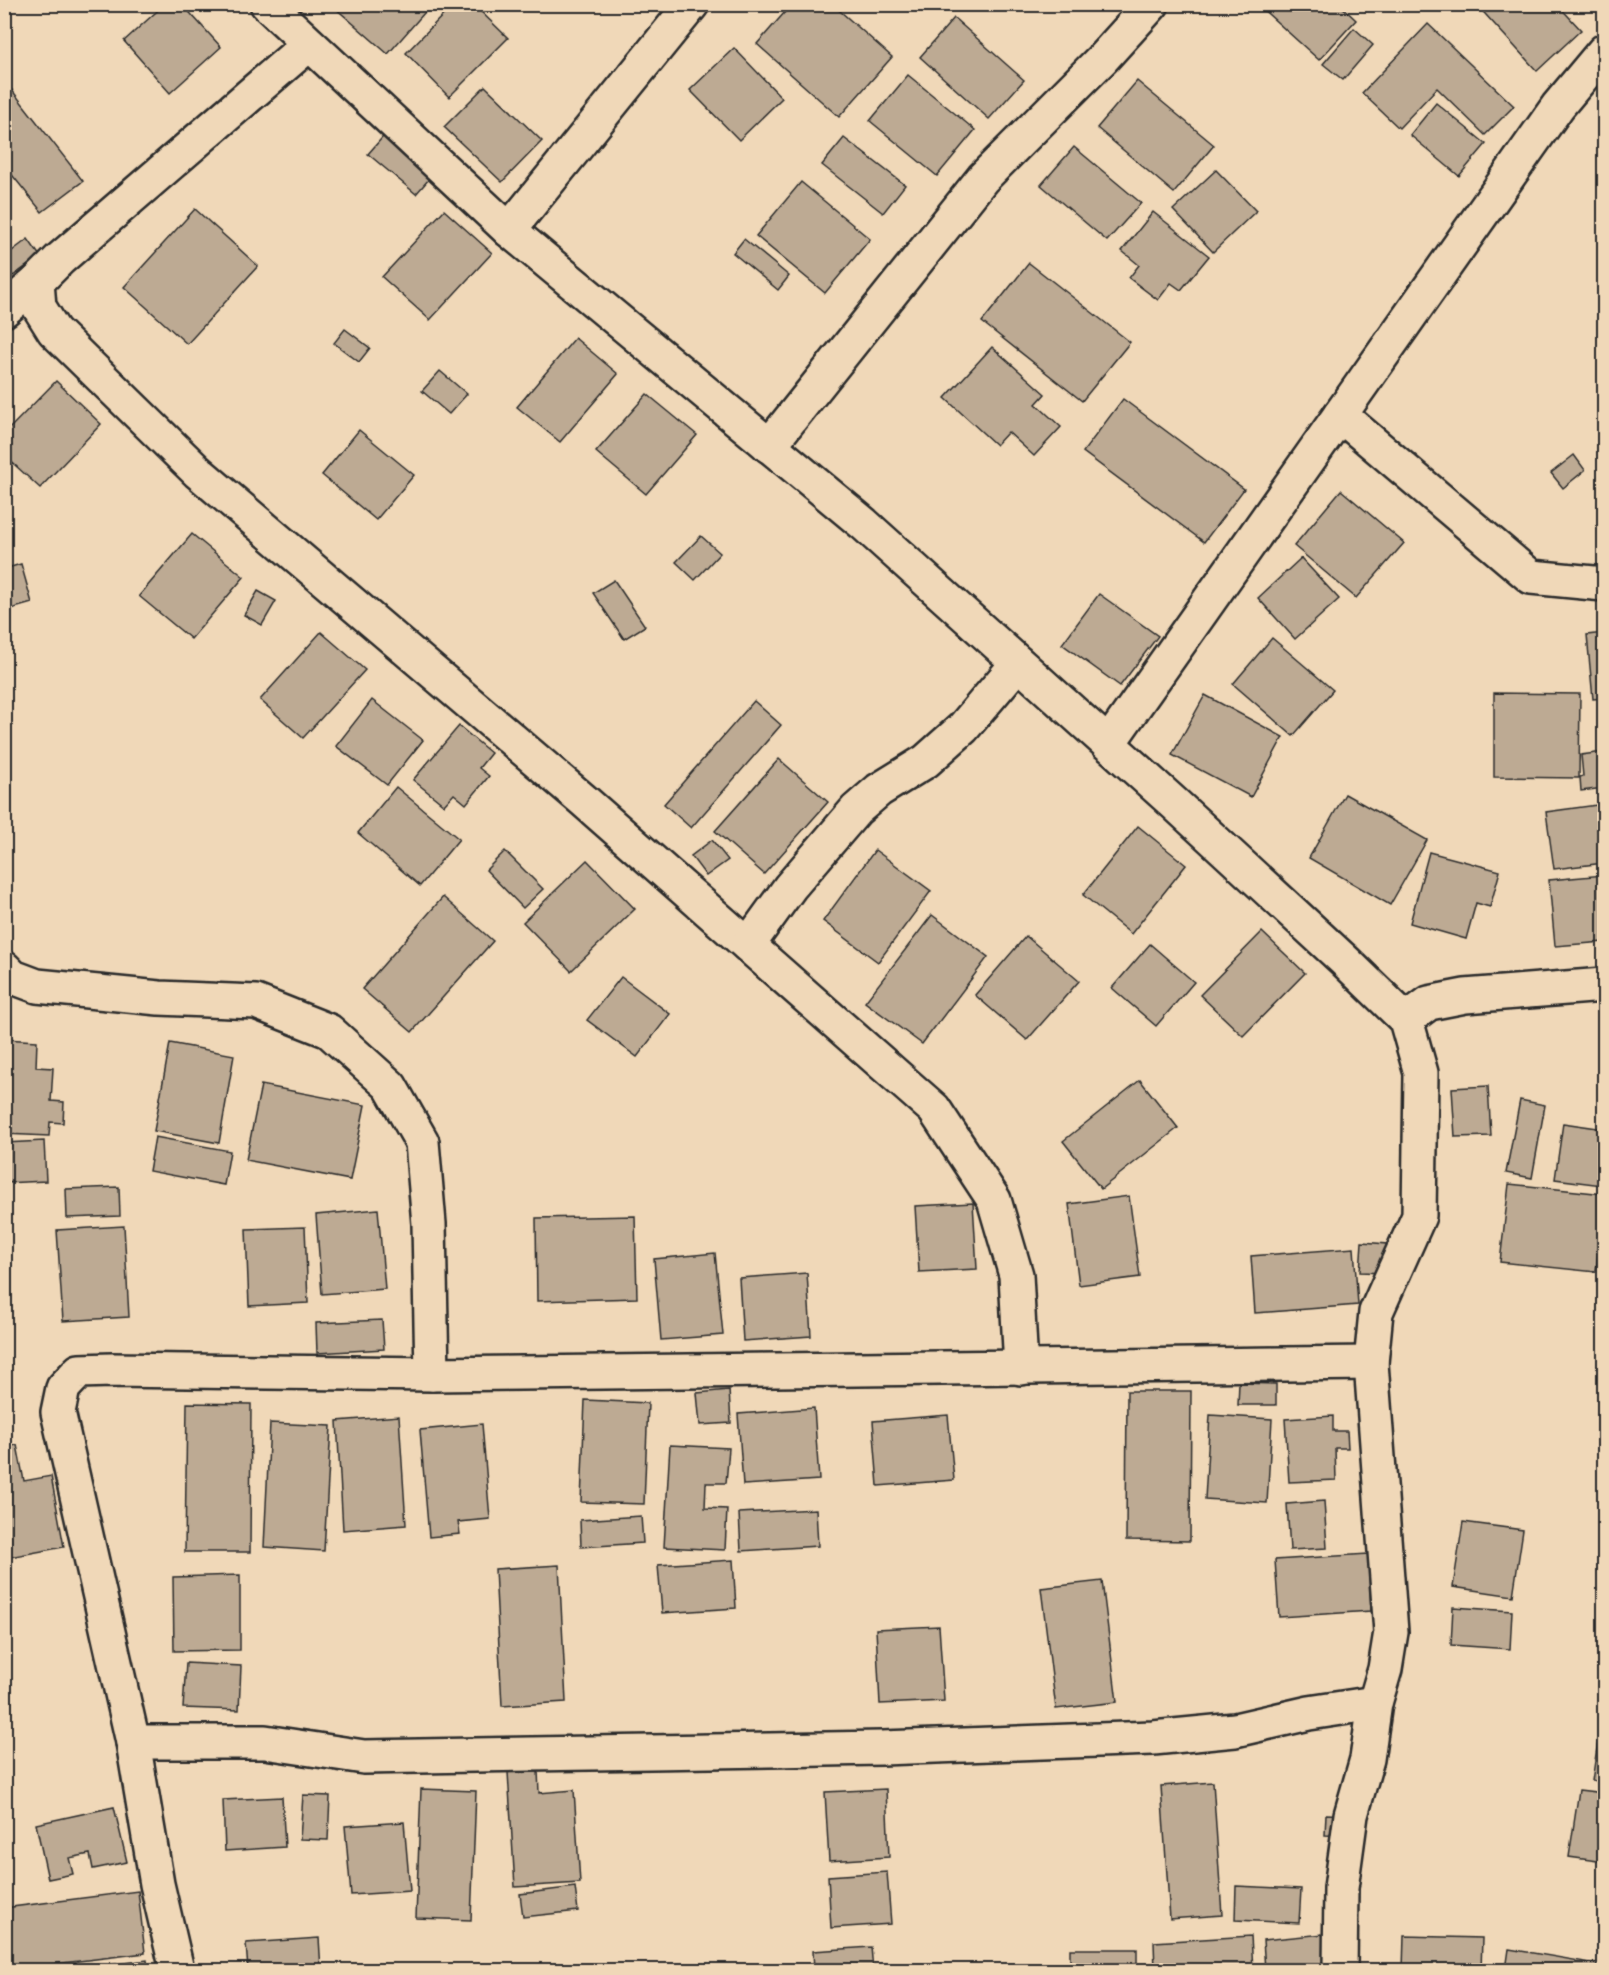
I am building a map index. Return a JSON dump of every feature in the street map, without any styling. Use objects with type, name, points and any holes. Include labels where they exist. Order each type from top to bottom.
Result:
[{"type":"street","points":[[267,4],[509,230],[864,524],[1108,744],[1344,960],[1406,1020],[1421,1073],[1419,1216],[1376,1312],[1371,1363],[1391,1632],[1385,1669],[1375,1703],[1367,1759],[1351,1815],[1341,1888],[1341,1971]]},
{"type":"street","points":[[509,230],[692,4]]},
{"type":"street","points":[[769,446],[983,178],[1103,58],[1152,4]]},
{"type":"street","points":[[4,310],[309,44]]},
{"type":"street","points":[[1108,744],[1558,106],[1605,51]]},
{"type":"street","points":[[38,282],[39,307],[54,331],[198,472],[582,799],[934,1109],[994,1200],[1016,1275],[1021,1368]]},
{"type":"street","points":[[1340,415],[1531,577],[1605,584]]},
{"type":"street","points":[[748,945],[790,887],[856,810],[879,790],[926,761],[963,728],[1018,663]]},
{"type":"street","points":[[4,968],[13,977],[37,986],[159,998],[256,1002],[329,1032],[390,1086],[422,1142],[429,1224],[432,1374]]},
{"type":"street","points":[[1406,1020],[1429,1003],[1465,996],[1605,985]]},
{"type":"street","points":[[177,1971],[157,1884],[133,1742],[58,1412],[63,1388],[79,1371],[432,1374],[1371,1363]]},
{"type":"street","points":[[133,1742],[265,1742],[364,1757],[894,1748],[1165,1737],[1235,1730],[1309,1713],[1375,1703]]},
{"type":"building","points":[[165,4],[182,4],[221,47],[170,93],[124,41]]},
{"type":"building","points":[[334,4],[432,4],[388,54],[333,6]]},
{"type":"building","points":[[454,4],[473,4],[508,38],[449,97],[406,53]]},
{"type":"building","points":[[792,4],[832,4],[892,57],[839,117],[757,44]]},
{"type":"building","points":[[1257,4],[1339,4],[1356,20],[1319,60]]},
{"type":"building","points":[[1476,4],[1557,4],[1581,30],[1537,71]]},
{"type":"building","points":[[954,18],[1024,80],[989,119],[920,57]]},
{"type":"building","points":[[1428,24],[1514,106],[1485,135],[1437,88],[1399,128],[1362,93]]},
{"type":"building","points":[[1354,28],[1373,45],[1343,80],[1323,64]]},
{"type":"building","points":[[734,48],[782,98],[739,140],[690,90]]},
{"type":"building","points":[[908,75],[975,130],[937,176],[870,121]]},
{"type":"building","points":[[4,80],[83,181],[42,212],[4,165]]},
{"type":"building","points":[[1137,81],[1214,145],[1174,193],[1097,128]]},
{"type":"building","points":[[485,86],[542,141],[502,182],[444,127]]},
{"type":"building","points":[[1436,103],[1486,144],[1459,176],[1410,135]]},
{"type":"building","points":[[388,131],[436,171],[416,194],[368,154]]},
{"type":"building","points":[[844,138],[905,185],[883,213],[822,165]]},
{"type":"building","points":[[1074,147],[1141,203],[1107,241],[1041,185]]},
{"type":"building","points":[[1216,170],[1256,211],[1213,252],[1173,210]]},
{"type":"building","points":[[801,182],[870,239],[825,293],[756,236]]},
{"type":"building","points":[[195,209],[258,266],[187,344],[124,287]]},
{"type":"building","points":[[444,210],[492,253],[430,320],[382,277]]},
{"type":"building","points":[[1153,212],[1209,256],[1181,290],[1171,283],[1158,300],[1129,278],[1139,265],[1122,251]]},
{"type":"building","points":[[28,239],[40,256],[13,276],[4,264],[4,257]]},
{"type":"building","points":[[744,239],[789,276],[778,290],[733,253]]},
{"type":"building","points":[[1029,263],[1130,342],[1082,401],[982,322]]},
{"type":"building","points":[[345,329],[370,348],[359,362],[334,343]]},
{"type":"building","points":[[575,338],[618,374],[560,442],[517,407]]},
{"type":"building","points":[[992,347],[1045,394],[1036,404],[1061,427],[1034,456],[1008,432],[996,445],[945,398]]},
{"type":"building","points":[[440,371],[467,394],[449,414],[422,391]]},
{"type":"building","points":[[56,381],[101,424],[40,488],[4,455],[4,434]]},
{"type":"building","points":[[647,394],[697,435],[646,494],[596,452]]},
{"type":"building","points":[[1123,399],[1244,489],[1204,542],[1083,452]]},
{"type":"building","points":[[359,430],[414,475],[376,520],[322,475]]},
{"type":"building","points":[[1574,455],[1585,470],[1563,488],[1551,473]]},
{"type":"building","points":[[1341,490],[1404,543],[1356,598],[1294,546]]},
{"type":"building","points":[[192,534],[244,577],[191,639],[139,596]]},
{"type":"building","points":[[701,536],[720,553],[695,580],[676,562]]},
{"type":"building","points":[[1301,558],[1339,599],[1295,639],[1258,598]]},
{"type":"building","points":[[21,564],[32,603],[4,611],[4,569]]},
{"type":"building","points":[[614,580],[645,626],[624,639],[593,593]]},
{"type":"building","points":[[258,591],[276,601],[262,625],[244,615]]},
{"type":"building","points":[[1099,594],[1158,636],[1120,686],[1062,644]]},
{"type":"building","points":[[321,632],[365,670],[303,738],[260,700]]},
{"type":"building","points":[[1604,633],[1604,698],[1593,699],[1587,635]]},
{"type":"building","points":[[1272,638],[1333,690],[1293,736],[1233,684]]},
{"type":"building","points":[[1494,693],[1580,694],[1579,778],[1494,777]]},
{"type":"building","points":[[1205,695],[1283,737],[1251,797],[1172,755]]},
{"type":"building","points":[[372,700],[423,740],[387,785],[336,746]]},
{"type":"building","points":[[754,701],[781,725],[691,828],[664,804]]},
{"type":"building","points":[[459,726],[491,753],[479,768],[489,776],[466,804],[454,794],[444,805],[413,780]]},
{"type":"building","points":[[1603,752],[1604,788],[1581,791],[1580,777],[1583,776],[1581,755]]},
{"type":"building","points":[[779,759],[828,802],[764,874],[715,831]]},
{"type":"building","points":[[396,787],[459,839],[420,886],[358,833]]},
{"type":"building","points":[[1345,794],[1427,840],[1390,905],[1309,858]]},
{"type":"building","points":[[1604,804],[1604,863],[1554,869],[1546,812]]},
{"type":"building","points":[[1138,826],[1186,865],[1131,934],[1083,895]]},
{"type":"building","points":[[712,840],[728,860],[706,876],[691,856]]},
{"type":"building","points":[[875,850],[931,891],[878,962],[823,921]]},
{"type":"building","points":[[505,851],[543,889],[523,908],[486,870]]},
{"type":"building","points":[[1429,852],[1500,871],[1490,907],[1476,903],[1466,939],[1410,923]]},
{"type":"building","points":[[587,860],[635,909],[571,971],[523,922]]},
{"type":"building","points":[[1604,875],[1604,942],[1555,946],[1549,880]]},
{"type":"building","points":[[443,897],[493,941],[412,1032],[362,989]]},
{"type":"building","points":[[932,915],[988,957],[922,1044],[865,1002]]},
{"type":"building","points":[[1262,932],[1305,973],[1243,1036],[1200,995]]},
{"type":"building","points":[[1026,936],[1079,981],[1027,1040],[975,995]]},
{"type":"building","points":[[1150,944],[1194,982],[1156,1026],[1112,988]]},
{"type":"building","points":[[621,977],[670,1014],[637,1057],[587,1020]]},
{"type":"building","points":[[4,1039],[37,1041],[36,1067],[53,1068],[51,1101],[64,1102],[63,1123],[50,1122],[49,1136],[4,1134]]},
{"type":"building","points":[[170,1043],[234,1055],[219,1143],[154,1131]]},
{"type":"building","points":[[1140,1080],[1178,1128],[1101,1189],[1063,1141]]},
{"type":"building","points":[[261,1085],[365,1105],[350,1180],[246,1160]]},
{"type":"building","points":[[1488,1086],[1491,1136],[1455,1137],[1452,1088]]},
{"type":"building","points":[[1520,1100],[1545,1105],[1532,1178],[1506,1173]]},
{"type":"building","points":[[1563,1123],[1604,1129],[1602,1185],[1555,1179]]},
{"type":"building","points":[[155,1137],[230,1151],[224,1185],[149,1171]]},
{"type":"building","points":[[44,1141],[46,1181],[4,1183],[4,1143]]},
{"type":"building","points":[[1509,1184],[1604,1194],[1596,1272],[1500,1262]]},
{"type":"building","points":[[119,1187],[120,1216],[67,1218],[66,1189]]},
{"type":"building","points":[[1129,1196],[1140,1277],[1079,1285],[1069,1204]]},
{"type":"building","points":[[973,1203],[977,1269],[919,1272],[915,1206]]},
{"type":"building","points":[[378,1209],[385,1289],[322,1294],[316,1215]]},
{"type":"building","points":[[635,1216],[637,1298],[537,1301],[536,1218]]},
{"type":"building","points":[[124,1226],[129,1317],[63,1321],[57,1230]]},
{"type":"building","points":[[305,1227],[308,1303],[249,1306],[246,1229]]},
{"type":"building","points":[[1362,1242],[1387,1244],[1385,1273],[1360,1272]]},
{"type":"building","points":[[1354,1248],[1358,1305],[1255,1313],[1251,1256]]},
{"type":"building","points":[[715,1253],[723,1335],[661,1340],[654,1259]]},
{"type":"building","points":[[807,1273],[811,1336],[743,1341],[739,1278]]},
{"type":"building","points":[[382,1320],[384,1349],[317,1353],[316,1323]]},
{"type":"building","points":[[1239,1383],[1276,1384],[1276,1405],[1238,1405]]},
{"type":"building","points":[[729,1390],[731,1423],[700,1425],[697,1393]]},
{"type":"building","points":[[1127,1391],[1191,1391],[1190,1541],[1126,1540]]},
{"type":"building","points":[[585,1400],[648,1403],[644,1504],[581,1502]]},
{"type":"building","points":[[187,1403],[251,1404],[250,1552],[185,1552]]},
{"type":"building","points":[[814,1408],[819,1480],[743,1485],[738,1414]]},
{"type":"building","points":[[948,1415],[954,1480],[878,1486],[873,1421]]},
{"type":"building","points":[[1210,1415],[1272,1419],[1267,1503],[1205,1499]]},
{"type":"building","points":[[399,1416],[406,1525],[343,1530],[337,1421]]},
{"type":"building","points":[[1333,1416],[1333,1431],[1347,1431],[1348,1448],[1335,1448],[1336,1480],[1289,1482],[1285,1419]]},
{"type":"building","points":[[270,1423],[331,1426],[324,1551],[264,1547]]},
{"type":"building","points":[[482,1424],[490,1519],[458,1522],[460,1534],[429,1537],[420,1430]]},
{"type":"building","points":[[17,1445],[24,1481],[51,1476],[64,1547],[4,1558],[4,1447]]},
{"type":"building","points":[[670,1445],[729,1448],[726,1483],[706,1483],[705,1508],[727,1509],[725,1550],[664,1547]]},
{"type":"building","points":[[1324,1501],[1327,1548],[1290,1550],[1287,1504]]},
{"type":"building","points":[[816,1509],[818,1546],[741,1551],[739,1513]]},
{"type":"building","points":[[641,1516],[643,1543],[581,1547],[580,1520]]},
{"type":"building","points":[[1463,1522],[1523,1530],[1513,1596],[1453,1587]]},
{"type":"building","points":[[1368,1554],[1371,1611],[1279,1617],[1275,1560]]},
{"type":"building","points":[[733,1560],[736,1608],[662,1613],[658,1565]]},
{"type":"building","points":[[559,1565],[566,1702],[502,1706],[495,1569]]},
{"type":"building","points":[[240,1575],[240,1650],[174,1651],[173,1577]]},
{"type":"building","points":[[1102,1581],[1117,1702],[1056,1709],[1041,1588]]},
{"type":"building","points":[[1453,1607],[1512,1611],[1510,1649],[1451,1645]]},
{"type":"building","points":[[939,1626],[944,1701],[880,1704],[876,1629]]},
{"type":"building","points":[[186,1663],[241,1666],[239,1710],[183,1708]]},
{"type":"building","points":[[1600,1728],[1604,1729],[1604,1783],[1592,1781]]},
{"type":"building","points":[[538,1771],[539,1793],[574,1790],[580,1883],[515,1887],[508,1772]]},
{"type":"building","points":[[1213,1782],[1222,1915],[1170,1919],[1161,1786]]},
{"type":"building","points":[[421,1789],[476,1791],[471,1920],[416,1918]]},
{"type":"building","points":[[886,1789],[889,1857],[829,1861],[825,1792]]},
{"type":"building","points":[[1579,1790],[1604,1793],[1604,1862],[1569,1857]]},
{"type":"building","points":[[303,1795],[330,1796],[328,1840],[300,1839]]},
{"type":"building","points":[[282,1797],[285,1847],[225,1851],[223,1800]]},
{"type":"building","points":[[114,1807],[127,1862],[93,1869],[90,1854],[69,1858],[73,1874],[48,1879],[36,1824]]},
{"type":"building","points":[[1326,1814],[1348,1815],[1347,1836],[1325,1835]]},
{"type":"building","points":[[404,1822],[410,1891],[351,1895],[345,1826]]},
{"type":"building","points":[[887,1872],[891,1924],[831,1928],[828,1876]]},
{"type":"building","points":[[1236,1886],[1301,1889],[1299,1923],[1235,1920]]},
{"type":"building","points":[[575,1887],[578,1911],[523,1917],[520,1894]]},
{"type":"building","points":[[138,1891],[145,1953],[5,1970],[4,1908]]},
{"type":"building","points":[[1324,1934],[1327,1970],[1265,1970],[1263,1940]]},
{"type":"building","points":[[1251,1936],[1253,1970],[1155,1970],[1154,1942]]},
{"type":"building","points":[[1404,1936],[1482,1938],[1481,1970],[1403,1970]]},
{"type":"building","points":[[319,1938],[321,1970],[248,1970],[246,1943]]},
{"type":"building","points":[[871,1947],[873,1970],[814,1970],[813,1951]]},
{"type":"building","points":[[1070,1949],[1137,1949],[1137,1970],[1070,1970]]},
{"type":"building","points":[[1509,1949],[1597,1964],[1596,1970],[1506,1970]]},
{"type":"building","points":[[147,1960],[148,1970],[72,1970]]}]
